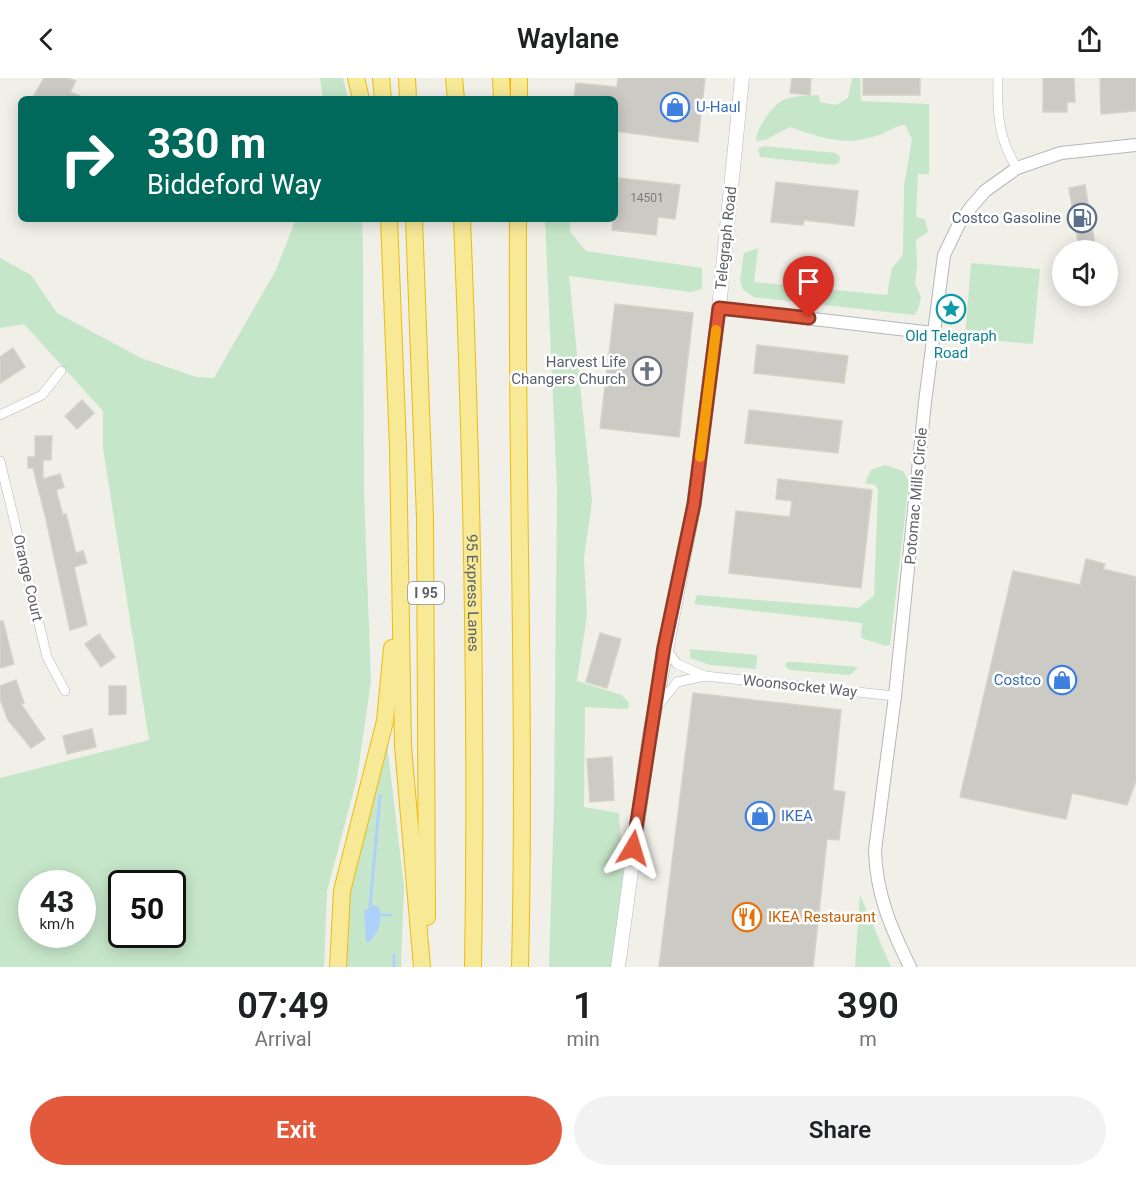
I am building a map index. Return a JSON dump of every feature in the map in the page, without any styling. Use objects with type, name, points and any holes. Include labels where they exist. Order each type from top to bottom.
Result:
[{"type":"highway","points":[[356,78],[360,96]]},
{"type":"highway","points":[[381,78],[382,96]]},
{"type":"highway","points":[[406,78],[408,96]]},
{"type":"highway","points":[[454,78],[456,96]]},
{"type":"highway","points":[[501,78],[502,96]]},
{"type":"highway","points":[[519,78],[519,96]]},
{"type":"highway","points":[[378,222],[394,344]]},
{"type":"highway","points":[[389,222],[400,564],[403,746],[424,967]]},
{"type":"highway","name":"I 95","points":[[414,222],[425,518],[428,788],[424,967]]},
{"type":"highway","name":"95 Express Lanes","points":[[462,222],[472,550],[475,790],[473,967]]},
{"type":"highway","points":[[510,222],[517,339]]},
{"type":"highway","points":[[518,222],[517,339],[522,573],[520,967]]},
{"type":"highway","points":[[338,967],[342,891],[385,721],[400,564]]},
{"type":"main road","name":"Telegraph Road","points":[[618,967],[637,813],[653,713],[664,647],[694,504],[719,308],[742,78]]},
{"type":"street","points":[[998,78],[999,127],[1007,153],[1017,168]]},
{"type":"street","name":"Potomac Mills Circle","points":[[910,967],[885,912],[876,874],[875,850],[895,696],[933,333],[944,255],[959,224],[985,191],[1017,168],[1061,153],[1136,145]]},
{"type":"street","points":[[719,308],[933,333]]},
{"type":"street","points":[[0,415],[42,395],[61,371]]},
{"type":"street","name":"Orange Court","points":[[0,461],[46,657],[65,691]]},
{"type":"street","name":"Woonsocket Way","points":[[664,647],[677,664],[705,676],[895,696]]},
{"type":"street","name":"Woonsocket Way","points":[[653,713],[674,684],[705,676]]},
{"type":"green space","points":[[320,78],[343,78],[347,96],[323,96]]},
{"type":"green space","points":[[852,78],[860,78],[861,101],[929,104],[929,174],[918,174],[916,217],[925,219],[928,232],[916,240],[915,284],[921,297],[918,310],[914,315],[754,297],[743,290],[740,280],[744,253],[758,248],[754,282],[887,295],[892,268],[903,255],[904,186],[912,139],[905,125],[867,139],[845,141],[823,138],[790,127],[765,140],[756,141],[765,119],[782,101],[794,97],[819,95],[820,102],[836,105],[848,98]]},
{"type":"green space","points":[[763,146],[836,153],[840,157],[839,163],[833,165],[760,157],[758,149]]},
{"type":"green space","points":[[295,222],[362,222],[364,493],[371,681],[357,778],[327,891],[324,967],[0,967],[0,778],[149,740],[103,448],[103,411],[24,324],[0,328],[0,258],[31,275],[57,313],[141,358],[196,377],[214,378],[276,270]]},
{"type":"green space","points":[[545,222],[570,222],[570,232],[586,251],[702,268],[702,289],[691,292],[569,276],[592,501],[584,558],[587,615],[577,681],[622,695],[629,703],[628,709],[585,707],[584,807],[619,813],[623,878],[612,967],[549,967],[554,804],[557,489]]},
{"type":"green space","points":[[971,263],[1040,269],[1033,344],[965,338]]},
{"type":"green space","points":[[885,465],[903,471],[909,482],[890,645],[886,646],[861,638],[862,623],[694,604],[697,595],[858,608],[874,596],[878,489],[875,485],[865,483],[871,470]]},
{"type":"green space","points":[[690,649],[757,655],[756,669],[710,665],[690,658]]},
{"type":"green space","points":[[787,662],[858,667],[850,675],[790,670],[785,666]]},
{"type":"green space","points":[[387,744],[404,886],[401,967],[346,967],[350,880]]},
{"type":"green space","points":[[860,895],[891,967],[855,967]]},
{"type":"water","points":[[374,905],[379,907],[380,922],[375,935],[369,942],[366,942],[364,911]]},
{"type":"building","points":[[44,78],[68,78],[76,81],[70,92],[80,96],[34,96]]},
{"type":"building","name":"U-Haul","points":[[618,78],[705,78],[698,142],[618,131],[618,96],[574,96],[576,83],[617,87]]},
{"type":"building","points":[[792,78],[811,78],[810,95],[790,93]]},
{"type":"building","points":[[863,78],[920,78],[920,95],[863,95]]},
{"type":"building","points":[[1043,78],[1074,78],[1075,102],[1067,102],[1067,112],[1043,112]]},
{"type":"building","points":[[1100,78],[1136,78],[1136,111],[1101,114]]},
{"type":"building","points":[[619,178],[680,185],[675,219],[658,217],[656,235],[612,230],[613,222],[618,222]]},
{"type":"building","points":[[776,182],[858,191],[854,226],[804,220],[803,225],[771,222]]},
{"type":"building","name":"Costco Gasoline","points":[[1085,185],[1094,240],[1078,240],[1069,188]]},
{"type":"building","name":"Harvest Life Changers Church","points":[[615,304],[693,313],[679,437],[600,428]]},
{"type":"building","points":[[757,345],[848,356],[844,383],[754,373]]},
{"type":"building","points":[[13,348],[25,367],[0,383],[0,357]]},
{"type":"building","points":[[82,400],[94,413],[77,429],[65,416]]},
{"type":"building","points":[[749,410],[842,421],[838,453],[745,443]]},
{"type":"building","points":[[35,436],[52,436],[51,460],[43,460],[43,479],[60,474],[64,487],[56,490],[63,515],[66,514],[76,553],[83,551],[87,563],[74,567],[87,625],[70,630],[33,468],[28,468],[28,457],[35,457]]},
{"type":"building","points":[[778,479],[872,490],[861,588],[729,573],[736,511],[790,517],[792,501],[776,499]]},
{"type":"building","name":"Costco","points":[[1086,559],[1105,564],[1103,569],[1136,577],[1136,781],[1127,805],[1072,793],[1066,819],[960,797],[1013,571],[1080,585]]},
{"type":"building","points":[[0,621],[3,621],[14,664],[0,668]]},
{"type":"building","points":[[600,633],[621,639],[607,688],[586,682]]},
{"type":"building","points":[[99,634],[115,657],[101,667],[85,644]]},
{"type":"building","points":[[16,680],[24,703],[21,704],[45,739],[31,748],[8,720],[0,699],[0,686]]},
{"type":"building","points":[[109,686],[126,686],[126,714],[109,715]]},
{"type":"building","name":"IKEA","points":[[693,693],[841,710],[833,790],[845,792],[839,840],[827,839],[813,967],[659,967]]},
{"type":"building","points":[[92,729],[96,747],[67,754],[63,736]]},
{"type":"building","points":[[612,757],[614,800],[590,802],[587,759]]},
{"type":"waterway","points":[[370,906],[380,796]]},
{"type":"waterway","points":[[381,915],[391,915]]},
{"type":"waterway","points":[[394,955],[394,967]]},
{"type":"slow traffic","points":[[700,457],[716,330]]},
{"type":"place","name":"U-Haul","points":[[675,107]]},
{"type":"place","name":"Costco Gasoline","points":[[1082,218]]},
{"type":"place","name":"Old Telegraph Road","points":[[951,309]]},
{"type":"place","name":"Harvest Life Changers Church","points":[[647,371]]},
{"type":"place","name":"Costco","points":[[1062,680]]},
{"type":"place","name":"IKEA","points":[[760,816]]},
{"type":"place","name":"IKEA Restaurant","points":[[747,917]]},
{"type":"route","points":[[633,848],[664,647],[694,504],[719,308],[809,318]]}]
